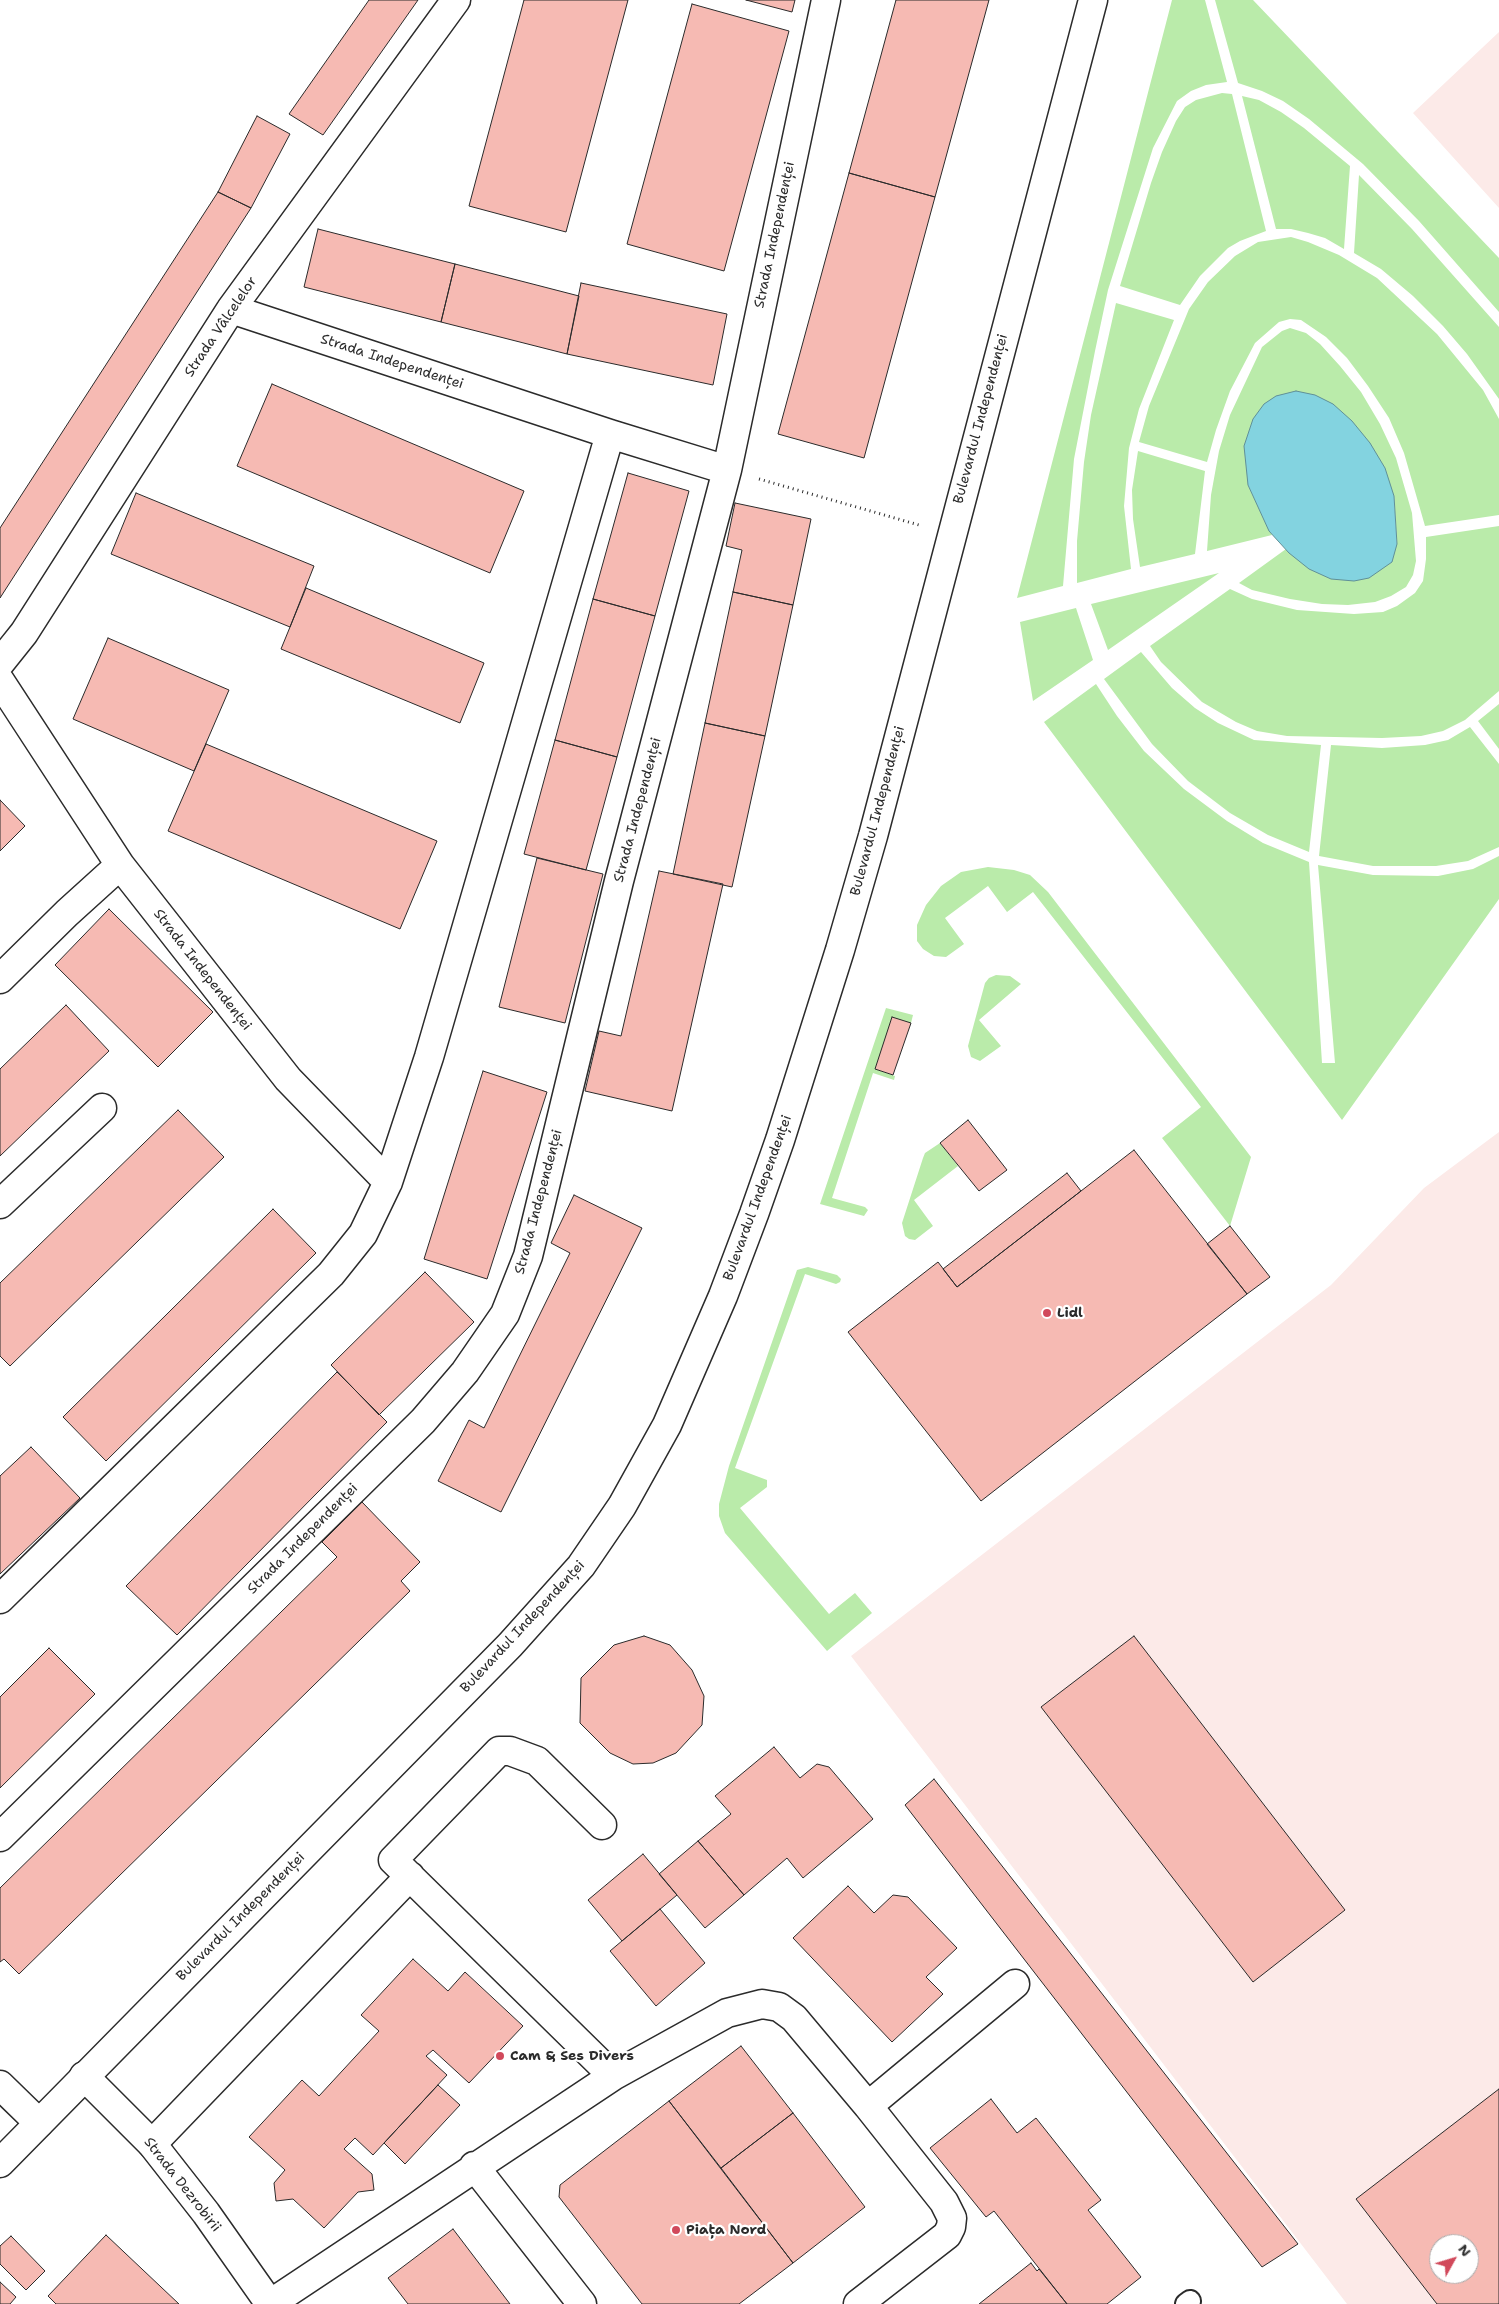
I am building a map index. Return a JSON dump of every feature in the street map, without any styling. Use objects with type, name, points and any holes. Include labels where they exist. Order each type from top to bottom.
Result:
[{"type":"street","name":"Strada Vâlcelelor","points":[[0,663],[24,633],[231,309],[456,0]]},
{"type":"street","name":"Strada Independenței","points":[[0,1838],[423,1421],[465,1372],[505,1314],[528,1256],[620,881],[727,470],[826,0]]},
{"type":"street","name":"Bulevardul Independenței","points":[[0,2163],[510,1645],[581,1566],[622,1506],[667,1425],[695,1362],[736,1260],[780,1140],[873,836],[1093,0]]},
{"type":"street","name":"Strada Independenței","points":[[231,309],[610,434],[727,470]]},
{"type":"street","points":[[0,1599],[331,1274],[363,1234],[388,1182],[429,1057],[610,434]]},
{"type":"street","name":"Strada Independenței","points":[[0,680],[120,865],[288,1079],[388,1182]]},
{"type":"street","points":[[0,979],[67,913],[120,865]]},
{"type":"street","points":[[0,1204],[102,1108]]},
{"type":"street","points":[[602,1825],[537,1761],[517,1752],[499,1751],[393,1860],[613,2076]]},
{"type":"street","points":[[152,2144],[410,1876]]},
{"type":"street","points":[[868,2106],[1014,1984]]},
{"type":"street","points":[[270,2304],[474,2166],[613,2076],[727,2013],[762,2004],[779,2007],[794,2018],[868,2106],[944,2202],[952,2218],[952,2227],[947,2235],[858,2304]]},
{"type":"street","name":"Strada Dezrobirii","points":[[84,2076],[152,2144],[206,2213],[270,2304]]},
{"type":"street","points":[[0,2085],[39,2123]]},
{"type":"street","points":[[474,2166],[582,2304]]},
{"type":"path","points":[[727,470],[951,534]]},
{"type":"shaded area","points":[[1499,32],[1499,208],[1413,113]]},
{"type":"shaded area","points":[[1499,1132],[1499,2304],[1347,2304],[851,1656],[1331,1285],[1424,1188]]},
{"type":"green space","points":[[1172,0],[1205,0],[1227,82],[1206,85],[1191,91],[1177,101],[1153,148],[1108,290],[1095,351],[1074,459],[1063,586],[1017,598]]},
{"type":"green space","points":[[1215,0],[1253,0],[1499,258],[1499,312],[1419,221],[1363,164],[1309,119],[1283,101],[1238,83]]},
{"type":"green space","points":[[1222,93],[1232,94],[1266,231],[1228,248],[1200,276],[1180,305],[1120,286],[1151,183],[1176,121],[1185,107],[1196,100]]},
{"type":"green space","points":[[1242,96],[1259,100],[1281,112],[1304,128],[1350,166],[1344,249],[1325,238],[1308,233],[1291,229],[1276,229]]},
{"type":"green space","points":[[1359,175],[1412,229],[1499,327],[1499,399],[1467,354],[1443,326],[1413,296],[1381,269],[1354,253]]},
{"type":"green space","points":[[1291,237],[1339,255],[1377,278],[1437,334],[1483,390],[1499,419],[1499,515],[1425,526],[1404,453],[1389,418],[1347,358],[1326,337],[1301,320],[1290,319],[1279,322],[1255,343],[1230,391],[1207,462],[1139,442],[1149,406],[1189,309],[1208,282],[1235,256],[1258,242]]},
{"type":"green space","points":[[1116,303],[1174,320],[1139,409],[1129,448],[1124,506],[1131,569],[1077,583],[1077,541],[1084,462],[1091,415]]},
{"type":"green space","points":[[1290,328],[1306,333],[1320,344],[1340,366],[1361,392],[1380,424],[1396,458],[1412,513],[1416,561],[1413,575],[1406,587],[1391,596],[1375,602],[1348,605],[1322,604],[1252,590],[1239,583],[1286,549],[1289,553],[1397,544],[1394,496],[1248,485],[1272,535],[1207,551],[1211,495],[1219,451],[1230,415],[1262,347],[1282,331]]},
{"type":"green space","points":[[1138,451],[1205,471],[1195,554],[1140,567],[1133,519],[1132,490]]},
{"type":"green space","points":[[1499,526],[1499,691],[1465,720],[1443,731],[1421,736],[1382,738],[1287,736],[1257,731],[1236,722],[1202,702],[1161,662],[1150,646],[1230,589],[1252,599],[1297,610],[1354,614],[1383,612],[1397,606],[1415,593],[1423,581],[1426,537]]},
{"type":"green space","points":[[1219,573],[1108,650],[1091,604]]},
{"type":"green space","points":[[1076,608],[1093,660],[1033,701],[1020,622]]},
{"type":"green space","points":[[1141,652],[1172,688],[1195,708],[1218,723],[1254,740],[1321,745],[1309,852],[1268,835],[1230,813],[1188,781],[1152,744],[1104,679]]},
{"type":"green space","points":[[1096,684],[1117,716],[1144,751],[1184,789],[1227,821],[1263,843],[1309,862],[1322,1063],[1335,1063],[1318,865],[1373,875],[1438,876],[1473,869],[1499,856],[1499,899],[1342,1120],[1044,722]]},
{"type":"green space","points":[[1499,704],[1499,749],[1478,721]]},
{"type":"green space","points":[[1470,727],[1499,764],[1499,847],[1468,861],[1436,866],[1373,866],[1319,856],[1331,745],[1382,748],[1425,745],[1448,740]]},
{"type":"green space","points":[[988,867],[1014,870],[1030,875],[1048,892],[1251,1157],[1230,1226],[1162,1138],[1201,1107],[1033,892],[1007,912],[988,886],[945,918],[964,944],[946,957],[934,956],[923,949],[917,941],[917,925],[926,905],[941,886],[961,872]]},
{"type":"green space","points":[[996,975],[1010,976],[1021,984],[979,1020],[1001,1046],[980,1061],[971,1057],[968,1046],[985,983],[989,978]]},
{"type":"green space","points":[[886,1008],[913,1015],[911,1023],[875,1069],[895,1076],[894,1080],[873,1073],[832,1198],[865,1207],[868,1210],[864,1216],[820,1204]]},
{"type":"green space","points":[[940,1143],[958,1166],[914,1200],[933,1226],[915,1240],[909,1239],[905,1236],[902,1223],[925,1153]]},
{"type":"green space","points":[[808,1267],[837,1275],[841,1279],[840,1282],[836,1284],[805,1274],[735,1468],[767,1480],[767,1487],[740,1508],[829,1614],[855,1593],[872,1613],[827,1651],[725,1533],[719,1516],[719,1504],[729,1466],[797,1270]]},
{"type":"water","points":[[1296,391],[1315,395],[1333,404],[1352,421],[1370,443],[1385,468],[1394,496],[1397,544],[1392,562],[1369,578],[1354,581],[1331,579],[1309,569],[1289,553],[1269,531],[1248,485],[1244,446],[1253,419],[1264,404],[1276,396]]},
{"type":"building","points":[[369,0],[418,0],[323,135],[289,114]]},
{"type":"building","points":[[524,0],[628,0],[566,232],[469,206]]},
{"type":"building","points":[[746,0],[795,0],[792,12]]},
{"type":"building","points":[[896,0],[989,0],[935,197],[849,173]]},
{"type":"building","points":[[692,4],[789,31],[724,271],[627,244]]},
{"type":"building","points":[[257,116],[290,134],[251,208],[218,192]]},
{"type":"building","points":[[849,173],[935,197],[864,458],[778,434]]},
{"type":"building","points":[[218,192],[251,208],[0,598],[0,528]]},
{"type":"building","points":[[318,229],[455,264],[441,322],[304,287]]},
{"type":"building","points":[[455,264],[579,296],[567,354],[441,322]]},
{"type":"building","points":[[581,283],[727,314],[713,385],[567,354]]},
{"type":"building","points":[[272,384],[524,491],[490,573],[237,466]]},
{"type":"building","points":[[628,473],[689,491],[655,616],[593,599]]},
{"type":"building","points":[[136,493],[314,566],[290,627],[111,554]]},
{"type":"building","points":[[735,503],[811,519],[793,605],[733,592],[742,550],[726,546]]},
{"type":"building","points":[[306,588],[484,663],[460,723],[281,649]]},
{"type":"building","points":[[733,592],[793,605],[765,736],[705,723]]},
{"type":"building","points":[[593,599],[655,616],[617,757],[555,740]]},
{"type":"building","points":[[108,638],[229,690],[194,771],[73,719]]},
{"type":"building","points":[[705,723],[765,736],[732,887],[673,874]]},
{"type":"building","points":[[555,740],[617,757],[586,870],[524,854]]},
{"type":"building","points":[[206,744],[437,841],[400,929],[168,831]]},
{"type":"building","points":[[0,800],[25,826],[0,851]]},
{"type":"building","points":[[537,858],[603,874],[565,1023],[499,1007]]},
{"type":"building","points":[[659,871],[723,884],[672,1111],[585,1091],[599,1031],[621,1036]]},
{"type":"building","points":[[109,909],[213,1012],[158,1067],[55,965]]},
{"type":"building","points":[[66,1005],[109,1051],[0,1156],[0,1069]]},
{"type":"building","points":[[892,1017],[911,1023],[893,1075],[875,1069]]},
{"type":"building","points":[[483,1071],[547,1092],[487,1279],[424,1259]]},
{"type":"building","points":[[178,1110],[224,1157],[10,1366],[0,1356],[0,1283]]},
{"type":"building","points":[[968,1120],[1007,1170],[979,1191],[940,1143]]},
{"type":"building","name":"Lidl","points":[[1134,1150],[1247,1294],[981,1501],[848,1332],[938,1262],[957,1287]]},
{"type":"building","points":[[1067,1173],[1081,1191],[957,1287],[943,1269]]},
{"type":"building","points":[[574,1195],[642,1228],[501,1512],[438,1481],[469,1420],[484,1428],[570,1253],[551,1243]]},
{"type":"building","points":[[273,1209],[316,1253],[106,1461],[63,1417]]},
{"type":"building","points":[[1230,1226],[1270,1277],[1247,1294],[1207,1244]]},
{"type":"building","points":[[425,1272],[474,1322],[379,1415],[331,1365]]},
{"type":"building","points":[[337,1372],[387,1422],[177,1635],[126,1586]]},
{"type":"building","points":[[31,1447],[80,1498],[0,1574],[0,1476]]},
{"type":"building","points":[[362,1502],[420,1562],[401,1581],[410,1591],[19,1974],[4,1959],[0,1962],[0,1888],[337,1557],[322,1542]]},
{"type":"building","points":[[644,1636],[670,1645],[692,1670],[704,1696],[702,1725],[676,1753],[653,1763],[633,1764],[610,1753],[580,1723],[581,1678],[614,1645]]},
{"type":"building","points":[[1134,1636],[1345,1910],[1253,1982],[1041,1707]]},
{"type":"building","points":[[49,1648],[95,1694],[0,1788],[0,1697]]},
{"type":"building","points":[[774,1747],[800,1778],[817,1764],[829,1767],[873,1819],[803,1878],[787,1858],[744,1895],[698,1841],[731,1814],[715,1796]]},
{"type":"building","points":[[934,1779],[1298,2244],[1262,2267],[905,1805]]},
{"type":"building","points":[[698,1841],[744,1895],[705,1928],[659,1874]]},
{"type":"building","points":[[643,1854],[677,1895],[622,1941],[588,1900]]},
{"type":"building","points":[[848,1886],[874,1913],[893,1895],[908,1897],[957,1948],[926,1977],[943,1994],[892,2042],[793,1938]]},
{"type":"building","points":[[660,1909],[705,1963],[656,2006],[610,1951]]},
{"type":"building","points":[[413,1959],[448,1991],[465,1972],[523,2026],[469,2083],[433,2050],[426,2056],[447,2075],[373,2155],[355,2138],[344,2149],[372,2174],[374,2190],[358,2192],[324,2228],[293,2199],[276,2201],[274,2183],[285,2170],[249,2137],[302,2080],[319,2096],[379,2031],[361,2015]]},
{"type":"building","points":[[741,2046],[793,2113],[721,2168],[669,2101]]},
{"type":"building","points":[[438,2085],[460,2105],[405,2164],[384,2143]]},
{"type":"building","points":[[1499,2089],[1499,2304],[1437,2304],[1356,2199]]},
{"type":"building","points":[[991,2099],[1017,2133],[1036,2118],[1101,2200],[1088,2210],[1141,2277],[1107,2304],[1067,2304],[994,2211],[986,2217],[930,2148]]},
{"type":"building","name":"Piața Nord","points":[[669,2101],[793,2263],[739,2304],[642,2304],[559,2197],[560,2185]]},
{"type":"building","points":[[793,2113],[865,2207],[793,2263],[721,2168]]},
{"type":"building","points":[[453,2229],[510,2304],[408,2304],[388,2278]]},
{"type":"building","points":[[106,2235],[179,2304],[56,2304],[48,2296]]},
{"type":"building","points":[[11,2236],[45,2271],[26,2290],[0,2264],[0,2246]]},
{"type":"building","points":[[1031,2263],[1037,2271],[1039,2269],[1067,2304],[979,2304]]},
{"type":"building","points":[[0,2282],[16,2297],[10,2304],[0,2304]]},
{"type":"place","name":"Lidl","points":[[1047,1313]]},
{"type":"place","name":"Cam & Ses Divers","points":[[500,2056]]},
{"type":"place","name":"Piața Nord","points":[[676,2230]]}]
